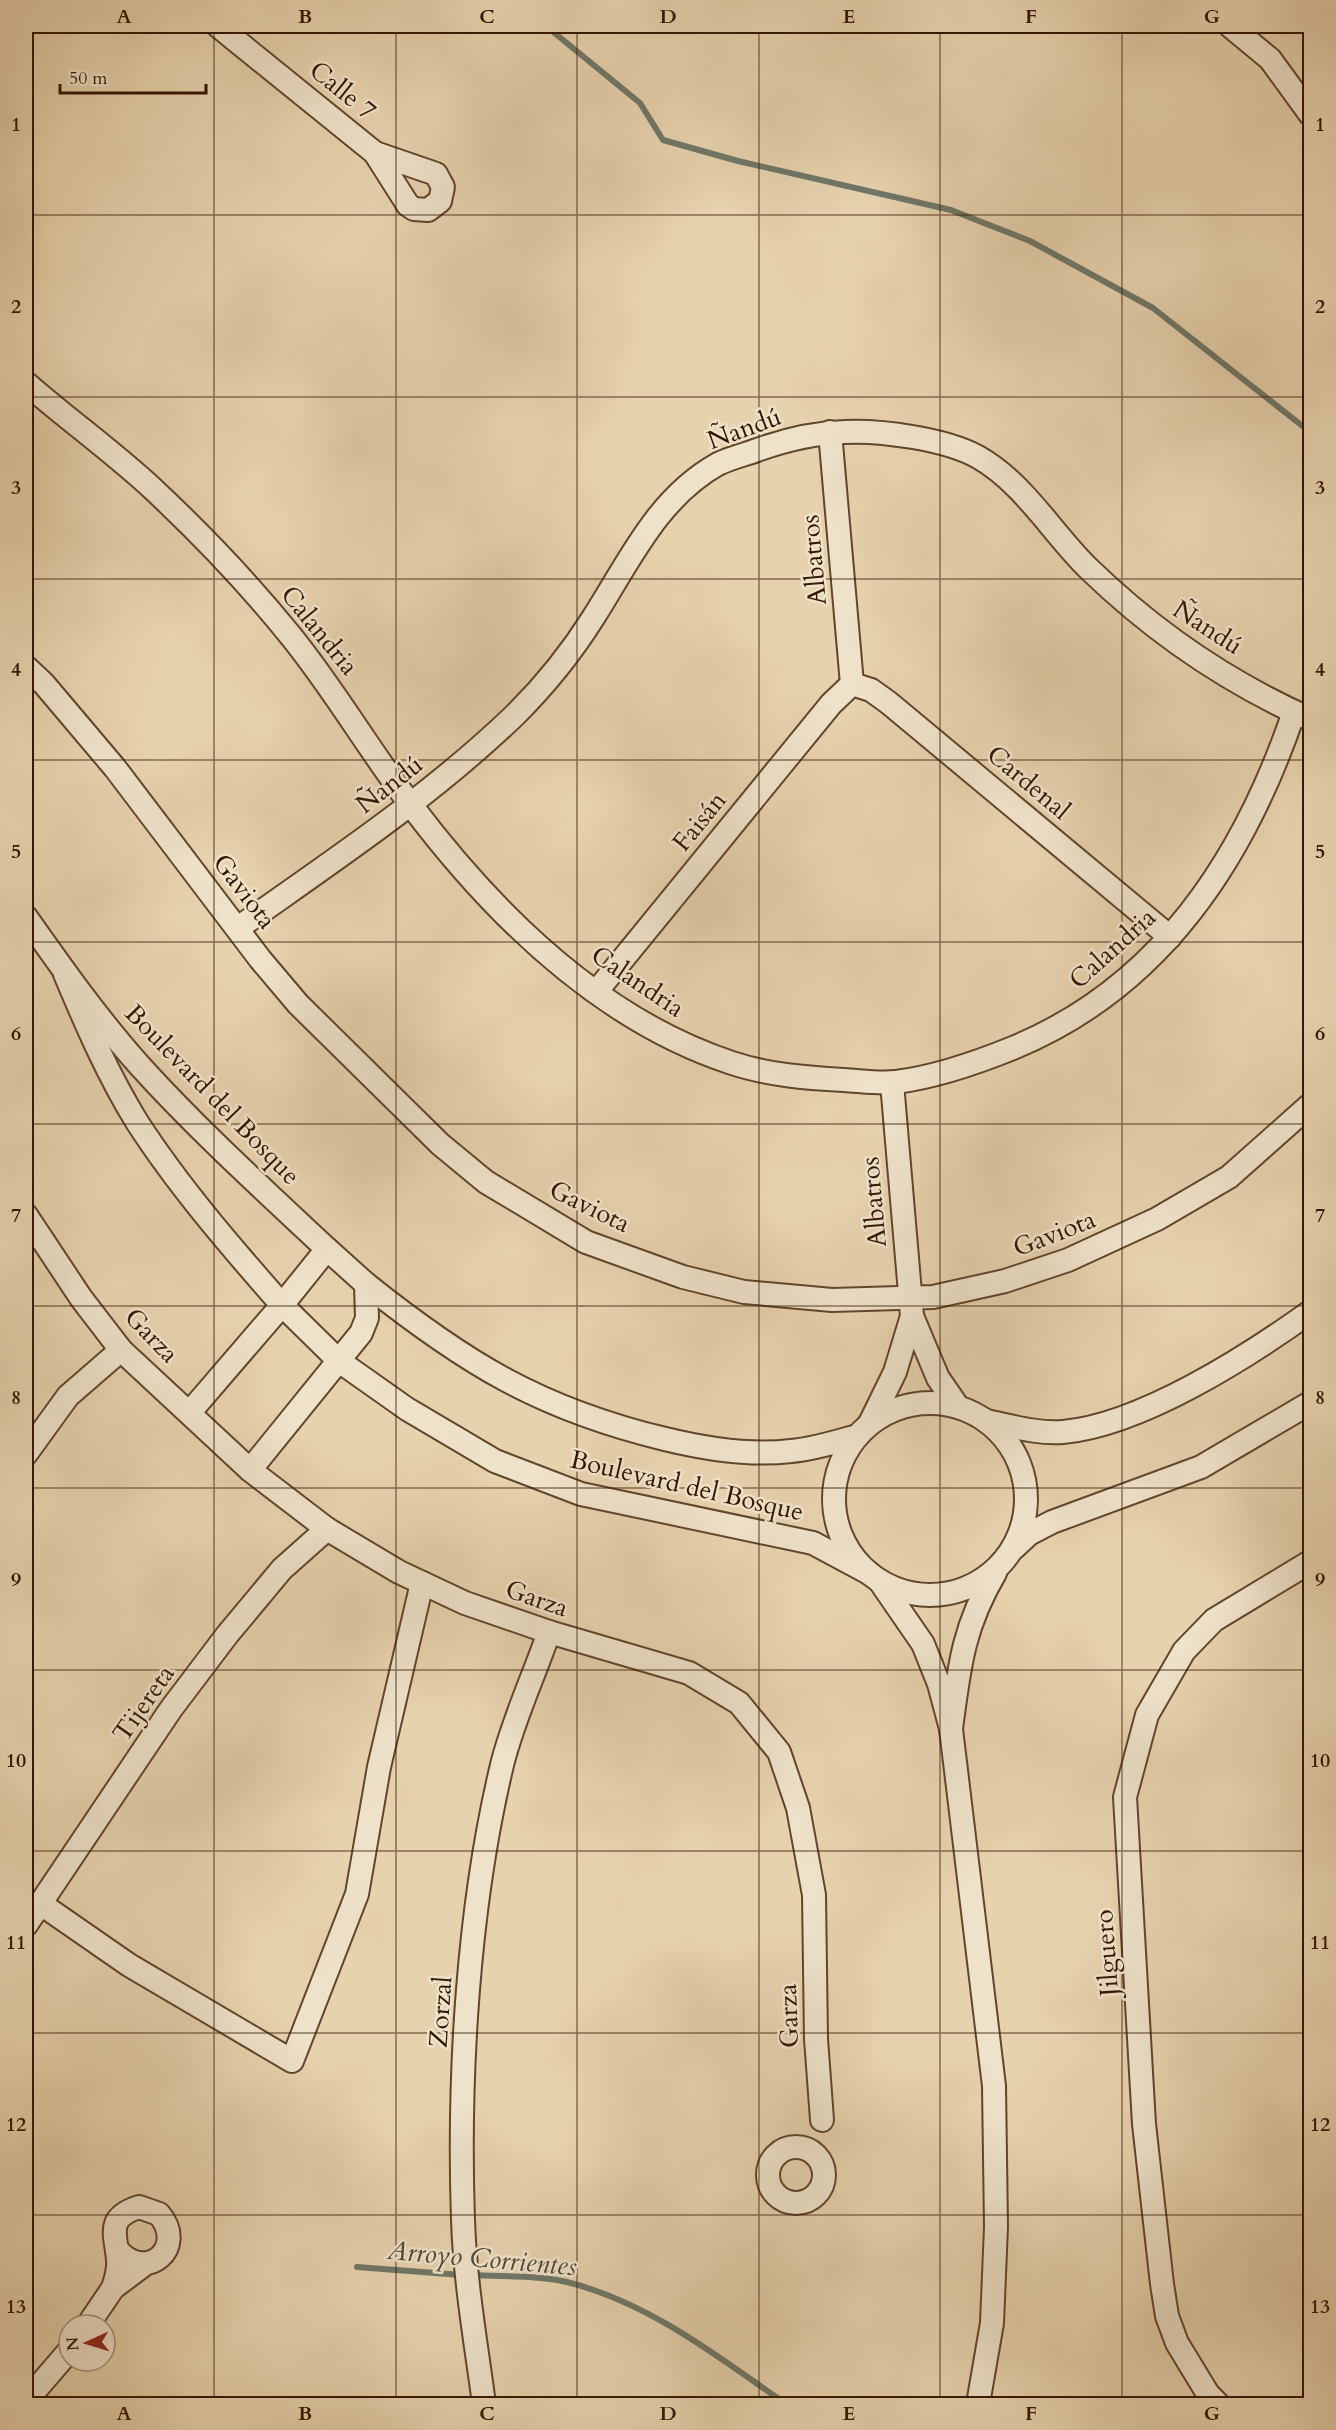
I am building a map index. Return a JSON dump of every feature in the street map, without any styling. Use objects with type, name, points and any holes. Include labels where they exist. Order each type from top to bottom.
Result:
[{"type":"street","name":"Calle 7","points":[[218,26],[375,153]]},
{"type":"street","points":[[1230,26],[1270,59],[1311,114]]},
{"type":"street","name":"Calandria","points":[[26,383],[150,486],[226,563],[289,634],[411,806],[496,903],[535,941],[596,992],[630,1016],[667,1036],[732,1063],[809,1079],[892,1083],[977,1061],[1054,1030],[1117,990],[1170,937],[1218,874],[1243,833],[1276,763],[1302,716]]},
{"type":"street","name":"Ñandú","points":[[238,928],[411,806],[517,712],[562,663],[595,615],[640,540],[679,494],[719,464],[786,440],[830,432],[873,432],[907,436],[975,455],[1006,478],[1089,569],[1144,618],[1198,658],[1302,716]]},
{"type":"street","name":"Albatros","points":[[830,432],[849,685]]},
{"type":"street","name":"Gaviota","points":[[26,667],[44,684],[115,768],[298,1004],[440,1144],[486,1182],[586,1242],[683,1276],[744,1292],[911,1307],[957,1292],[1015,1278],[1068,1260],[1133,1231],[1229,1177],[1311,1105]]},
{"type":"street","name":"Cardenal","points":[[849,685],[871,690],[889,703],[1170,937]]},
{"type":"street","name":"Faisán","points":[[596,992],[849,685]]},
{"type":"street","name":"Boulevard del Bosque","points":[[26,917],[65,974],[140,1066],[224,1151],[366,1284],[410,1320],[486,1371],[523,1391],[599,1421],[681,1443],[759,1453],[814,1448],[863,1430]]},
{"type":"street","name":"Boulevard del Bosque","points":[[65,974],[93,1041],[137,1121],[194,1200],[282,1305],[339,1361],[407,1409],[452,1437],[495,1461],[535,1478],[580,1494],[633,1507],[813,1543],[875,1578]]},
{"type":"street","name":"Albatros","points":[[892,1083],[911,1307]]},
{"type":"street","name":"Garza","points":[[26,1215],[81,1298],[121,1350],[250,1470],[327,1529],[422,1582],[465,1603],[549,1632],[689,1673],[739,1702],[779,1752],[798,1808],[814,1895],[816,2039],[823,2165]]},
{"type":"street","points":[[190,1412],[327,1249]]},
{"type":"street","points":[[250,1470],[361,1333],[367,1318],[366,1284]]},
{"type":"street","points":[[911,1307],[938,1378],[958,1407]]},
{"type":"street","points":[[911,1307],[895,1372],[863,1430],[840,1465],[836,1481],[836,1515],[847,1547],[875,1578],[923,1644],[939,1684],[951,1729],[994,2107],[996,2227],[992,2323],[978,2404]]},
{"type":"street","points":[[863,1430],[882,1415],[911,1404],[942,1403],[958,1407],[986,1421],[1041,1431],[1062,1432],[1113,1421],[1208,1376],[1311,1312]]},
{"type":"street","points":[[26,1454],[68,1396],[121,1350]]},
{"type":"street","points":[[875,1578],[920,1594],[950,1593],[978,1582],[1029,1534],[1052,1522],[1201,1467],[1311,1403]]},
{"type":"street","points":[[951,1729],[961,1656],[968,1628],[978,1601],[1006,1557],[1023,1521],[1025,1489],[1022,1473],[1012,1451],[986,1421]]},
{"type":"street","name":"Tijereta","points":[[26,1925],[165,1718],[227,1635],[282,1569],[327,1529]]},
{"type":"street","name":"Jilguero","points":[[1218,2404],[1194,2373],[1177,2343],[1167,2316],[1144,2124],[1125,1797],[1138,1739],[1147,1715],[1184,1651],[1214,1620],[1311,1562]]},
{"type":"street","points":[[41,1904],[129,1965],[292,2061],[357,1894],[379,1767],[422,1582]]},
{"type":"street","name":"Zorzal","points":[[484,2404],[468,2284],[463,2221],[465,2058],[471,1975],[480,1890],[503,1763],[549,1632]]},
{"type":"street","points":[[800,2146],[814,2152],[823,2165],[825,2173],[822,2188],[811,2199],[789,2202],[776,2194],[769,2181],[770,2165],[778,2153],[811,2142],[817,2135],[822,2120]]},
{"type":"street","points":[[96,2313],[113,2288],[118,2272],[114,2228],[119,2218],[139,2207],[159,2214],[170,2233],[169,2244],[155,2261],[144,2264],[134,2263],[124,2258],[117,2250]]},
{"type":"street","points":[[113,2288],[144,2264]]},
{"type":"street","points":[[26,2401],[57,2365]]},
{"type":"waterway","points":[[546,26],[640,103],[663,140],[738,161],[951,210],[1030,241],[1153,308],[1310,432]]},
{"type":"waterway","name":"Arroyo Corrientes","points":[[357,2267],[461,2275]]},
{"type":"waterway","name":"Arroyo Corrientes","points":[[471,2275],[556,2280],[597,2291],[627,2303],[682,2333],[786,2404]]}]
